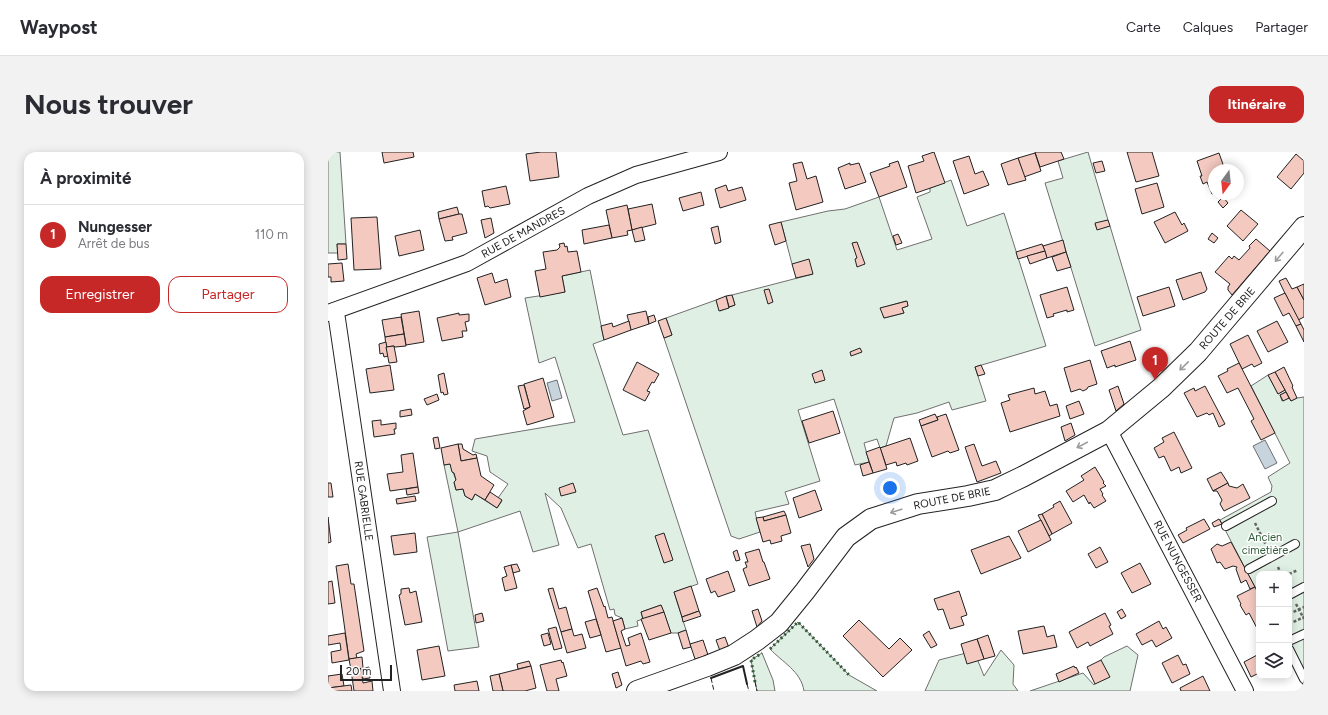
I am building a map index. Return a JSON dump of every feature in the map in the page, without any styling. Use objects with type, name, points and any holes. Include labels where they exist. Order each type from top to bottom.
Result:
[{"type":"street","name":"RUE DE MANDRES","points":[[331,312],[468,263],[588,196],[636,175],[719,152]]},
{"type":"street","name":"ROUTE DE BRIE","points":[[637,691],[734,655],[757,640],[779,623],[846,537],[871,519],[918,504],[996,490],[1109,431],[1160,388],[1198,352],[1304,227]]},
{"type":"street","name":"RUE GABRIELLE","points":[[331,312],[337,319],[392,691]]},
{"type":"street","name":"RUE NUNGESSER","points":[[1109,431],[1245,691]]},
{"type":"lane","points":[[1226,526],[1272,501]]},
{"type":"lane","points":[[1249,569],[1295,544]]},
{"type":"lane","points":[[1292,593],[1304,587]]},
{"type":"lane","points":[[1292,640],[1304,634]]},
{"type":"lane","points":[[1292,655],[1304,679]]},
{"type":"path","points":[[1292,573],[1298,570]]},
{"type":"path","points":[[1292,613],[1304,607]]},
{"type":"path","points":[[1292,623],[1304,617]]},
{"type":"green space","points":[[328,152],[340,152],[346,244],[337,244],[338,253],[328,253]]},
{"type":"green space","points":[[1088,152],[1108,220],[1095,224],[1097,229],[1110,226],[1141,330],[1095,346],[1045,183],[1063,178],[1058,161]]},
{"type":"green space","points":[[951,180],[967,226],[1004,213],[1046,346],[975,367],[986,401],[952,410],[949,402],[917,413],[894,418],[886,446],[880,448],[877,439],[864,443],[869,462],[855,465],[834,399],[798,410],[820,481],[785,492],[789,504],[755,512],[760,532],[739,539],[731,536],[664,338],[672,335],[666,318],[716,300],[720,311],[735,305],[732,295],[813,274],[792,264],[781,222],[828,211],[845,209],[879,197],[897,250],[932,239],[917,197],[930,192],[930,188]],"holes":[[[906,301],[908,306],[902,308],[904,313],[884,318],[881,308]]]},
{"type":"green space","points":[[590,270],[604,340],[593,344],[623,435],[648,430],[698,584],[674,592],[686,630],[678,633],[671,633],[661,605],[641,612],[643,619],[637,621],[638,626],[625,629],[622,618],[615,615],[614,609],[610,610],[591,544],[578,548],[561,508],[545,493],[559,545],[533,552],[520,511],[458,532],[444,465],[450,464],[456,480],[454,483],[456,490],[463,489],[465,496],[472,500],[475,494],[497,508],[502,501],[498,498],[508,484],[490,472],[487,456],[472,451],[475,439],[575,422],[555,357],[539,363],[525,298],[565,292],[562,276]]},
{"type":"green space","name":"Ancien cimetière","points":[[1268,375],[1278,394],[1285,390],[1286,392],[1280,395],[1282,401],[1289,398],[1291,401],[1304,397],[1304,687],[1292,662],[1292,571],[1256,571],[1256,589],[1220,520],[1271,492],[1272,486],[1268,477],[1290,463],[1251,386]]},
{"type":"green space","points":[[458,532],[479,647],[448,651],[427,537]]},
{"type":"green space","points":[[798,622],[849,675],[877,691],[804,691],[795,672],[770,649]]},
{"type":"green space","points":[[1127,646],[1138,655],[1130,691],[1030,691],[1083,673],[1094,685],[1103,675],[1095,666],[1104,657]]},
{"type":"green space","points":[[1001,650],[1014,665],[1013,684],[1018,691],[925,691],[939,660],[974,651],[984,676]]},
{"type":"green space","points":[[762,653],[773,680],[775,691],[757,691],[751,660]]},
{"type":"shaded area","points":[[557,380],[562,398],[552,401],[547,383]]},
{"type":"shaded area","points":[[1265,440],[1277,463],[1265,469],[1253,446]]},
{"type":"building","points":[[382,152],[413,152],[414,157],[384,163]]},
{"type":"building","points":[[556,152],[559,177],[530,181],[526,154]]},
{"type":"building","points":[[934,152],[945,183],[916,193],[908,166],[924,161],[922,156]]},
{"type":"building","points":[[1035,152],[1061,152],[1064,159],[1040,167]]},
{"type":"building","points":[[1127,152],[1152,152],[1159,176],[1136,182]]},
{"type":"building","points":[[1035,153],[1041,171],[1024,177],[1018,158]]},
{"type":"building","points":[[1219,153],[1223,164],[1208,164],[1208,184],[1207,182],[1203,184],[1197,161]]},
{"type":"building","points":[[1296,154],[1304,161],[1304,173],[1291,189],[1277,177]]},
{"type":"building","points":[[969,156],[975,174],[983,171],[989,185],[964,194],[953,161]]},
{"type":"building","points":[[1018,158],[1026,180],[1008,185],[1001,164]]},
{"type":"building","points":[[898,161],[907,187],[879,197],[870,173],[890,166],[889,164]]},
{"type":"building","points":[[1102,161],[1105,171],[1096,173],[1093,163]]},
{"type":"building","points":[[802,162],[807,179],[816,176],[823,202],[796,210],[789,183],[797,181],[793,164]]},
{"type":"building","points":[[850,163],[850,165],[859,163],[866,182],[845,189],[838,168]]},
{"type":"building","points":[[1157,183],[1164,207],[1142,214],[1135,189]]},
{"type":"building","points":[[726,185],[728,191],[742,187],[746,200],[720,208],[715,189]]},
{"type":"building","points":[[506,186],[510,204],[490,208],[488,206],[485,207],[482,191]]},
{"type":"building","points":[[701,192],[704,205],[683,211],[679,198]]},
{"type":"building","points":[[1220,200],[1226,200],[1228,203],[1223,208],[1218,202]]},
{"type":"building","points":[[652,204],[656,224],[632,230],[628,209]]},
{"type":"building","points":[[627,205],[632,230],[627,231],[628,235],[612,238],[606,210]]},
{"type":"building","points":[[457,207],[459,214],[439,219],[438,212]]},
{"type":"building","points":[[1241,210],[1258,224],[1243,241],[1227,226]]},
{"type":"building","points":[[1175,212],[1182,225],[1184,223],[1188,231],[1165,243],[1154,222]]},
{"type":"building","points":[[462,214],[467,233],[452,237],[453,240],[445,241],[439,219]]},
{"type":"building","points":[[377,217],[381,269],[354,270],[351,218]]},
{"type":"building","points":[[491,218],[494,233],[485,238],[481,220]]},
{"type":"building","points":[[1108,220],[1110,226],[1097,230],[1095,223]]},
{"type":"building","points":[[781,222],[786,241],[775,245],[769,225]]},
{"type":"building","points":[[609,225],[612,238],[584,244],[582,230]]},
{"type":"building","points":[[718,226],[721,242],[715,244],[711,228]]},
{"type":"building","points":[[642,227],[645,240],[635,242],[632,230]]},
{"type":"building","points":[[420,230],[424,250],[399,256],[395,236]]},
{"type":"building","points":[[1212,233],[1218,238],[1214,243],[1208,239]]},
{"type":"building","points":[[898,234],[902,243],[896,245],[893,236]]},
{"type":"building","points":[[1256,239],[1270,251],[1232,295],[1228,290],[1230,284],[1215,272],[1229,256],[1232,259],[1234,256],[1239,260]]},
{"type":"building","points":[[1063,240],[1066,252],[1047,258],[1043,246]]},
{"type":"building","points":[[857,242],[865,264],[857,267],[855,259],[857,258],[852,243]]},
{"type":"building","points":[[564,243],[565,247],[567,246],[568,252],[577,251],[581,272],[562,276],[565,292],[540,297],[535,271],[546,269],[543,252],[557,250],[560,247],[559,244]]},
{"type":"building","points":[[337,244],[346,244],[347,259],[338,260]]},
{"type":"building","points":[[1042,244],[1045,251],[1018,259],[1016,252]]},
{"type":"building","points":[[1045,251],[1047,258],[1030,264],[1027,256]]},
{"type":"building","points":[[1066,252],[1071,267],[1057,271],[1052,257]]},
{"type":"building","points":[[809,259],[813,274],[796,278],[792,264]]},
{"type":"building","points":[[342,263],[344,281],[331,282],[331,277],[328,277],[328,264]]},
{"type":"building","points":[[1201,272],[1207,289],[1205,292],[1183,300],[1176,280]]},
{"type":"building","points":[[492,273],[495,283],[507,279],[511,297],[485,305],[477,278]]},
{"type":"building","points":[[1286,278],[1292,289],[1297,287],[1304,300],[1304,317],[1298,320],[1279,281]]},
{"type":"building","points":[[1304,284],[1304,300],[1297,287]]},
{"type":"building","points":[[1067,287],[1074,310],[1067,312],[1067,310],[1053,314],[1054,316],[1047,318],[1040,295]]},
{"type":"building","points":[[1169,287],[1175,306],[1143,316],[1137,297]]},
{"type":"building","points":[[769,289],[773,302],[768,304],[764,290]]},
{"type":"building","points":[[1285,293],[1301,324],[1296,326],[1289,313],[1283,316],[1274,298]]},
{"type":"building","points":[[732,295],[735,305],[729,307],[726,296]]},
{"type":"building","points":[[726,296],[729,308],[719,311],[716,300]]},
{"type":"building","points":[[907,301],[908,306],[902,308],[904,313],[884,318],[880,308]]},
{"type":"building","points":[[419,311],[424,342],[406,345],[401,314]]},
{"type":"building","points":[[646,311],[649,324],[631,330],[627,315]]},
{"type":"building","points":[[459,313],[459,315],[469,314],[469,321],[465,322],[467,331],[462,331],[463,337],[442,341],[437,318]]},
{"type":"building","points":[[654,315],[656,321],[649,324],[648,317]]},
{"type":"building","points":[[401,317],[404,334],[385,337],[382,320]]},
{"type":"building","points":[[666,318],[672,335],[664,338],[658,321]]},
{"type":"building","points":[[629,321],[631,330],[604,340],[601,326],[612,323],[613,327]]},
{"type":"building","points":[[1277,321],[1288,342],[1268,352],[1257,331]]},
{"type":"building","points":[[1301,324],[1304,330],[1304,342],[1296,326]]},
{"type":"building","points":[[404,334],[406,346],[386,347],[385,337]]},
{"type":"building","points":[[1248,335],[1262,363],[1254,367],[1252,364],[1242,369],[1230,344]]},
{"type":"building","points":[[1130,341],[1136,360],[1107,368],[1101,351]]},
{"type":"building","points":[[386,342],[388,356],[384,357],[383,353],[380,354],[379,344]]},
{"type":"building","points":[[394,346],[397,362],[389,363],[386,347]]},
{"type":"building","points":[[860,348],[862,352],[851,356],[850,352]]},
{"type":"building","points":[[1090,360],[1097,384],[1088,387],[1083,391],[1080,389],[1071,392],[1064,368]]},
{"type":"building","points":[[637,362],[659,374],[647,391],[650,392],[645,401],[623,390]]},
{"type":"building","points":[[1239,363],[1275,433],[1261,440],[1251,421],[1254,419],[1238,388],[1227,393],[1218,376],[1228,371],[1227,369]]},
{"type":"building","points":[[390,365],[394,390],[370,393],[366,369]]},
{"type":"building","points":[[981,365],[985,374],[978,376],[975,367]]},
{"type":"building","points":[[1284,367],[1297,398],[1291,401],[1275,372]]},
{"type":"building","points":[[822,370],[825,380],[815,383],[812,374]]},
{"type":"building","points":[[1275,372],[1285,390],[1278,394],[1268,375]]},
{"type":"building","points":[[444,373],[448,394],[444,395],[443,392],[441,393],[438,375]]},
{"type":"building","points":[[543,378],[554,417],[527,425],[523,411],[530,407],[524,384]]},
{"type":"building","points":[[524,385],[530,407],[524,409],[518,386]]},
{"type":"building","points":[[1118,386],[1124,404],[1116,411],[1109,390]]},
{"type":"building","points":[[1205,386],[1225,424],[1219,427],[1213,413],[1209,415],[1207,413],[1197,417],[1184,393],[1194,388],[1195,391]]},
{"type":"building","points":[[1034,388],[1035,394],[1045,391],[1050,406],[1057,404],[1060,416],[1010,432],[1001,403],[1010,400],[1008,395]]},
{"type":"building","points":[[1286,392],[1289,398],[1283,401],[1280,395]]},
{"type":"building","points":[[437,394],[439,400],[427,405],[424,399]]},
{"type":"building","points":[[1079,401],[1084,414],[1070,419],[1066,406]]},
{"type":"building","points":[[411,409],[412,415],[400,417],[400,411]]},
{"type":"building","points":[[833,411],[840,433],[809,443],[802,421]]},
{"type":"building","points":[[935,414],[938,420],[921,426],[919,420]]},
{"type":"building","points":[[946,414],[959,450],[950,453],[948,451],[932,457],[921,426],[938,420],[937,417]]},
{"type":"building","points":[[381,420],[381,425],[396,423],[396,429],[394,429],[395,434],[374,437],[372,421]]},
{"type":"building","points":[[1071,423],[1075,435],[1065,441],[1061,427]]},
{"type":"building","points":[[1174,432],[1192,468],[1181,473],[1179,467],[1171,471],[1164,456],[1159,458],[1154,448],[1164,442],[1162,438]]},
{"type":"building","points":[[438,437],[440,448],[435,449],[433,438]]},
{"type":"building","points":[[910,438],[918,461],[907,465],[906,463],[897,466],[896,462],[886,465],[880,448]]},
{"type":"building","points":[[458,444],[462,444],[463,449],[473,455],[476,454],[477,458],[461,461]]},
{"type":"building","points":[[458,444],[461,461],[477,458],[481,476],[494,485],[485,500],[475,494],[472,500],[465,496],[463,489],[456,490],[454,473],[452,472],[450,464],[444,465],[441,448]]},
{"type":"building","points":[[974,444],[982,466],[996,461],[1001,473],[977,482],[965,447]]},
{"type":"building","points":[[880,447],[887,469],[873,473],[866,452]]},
{"type":"building","points":[[413,453],[418,487],[390,491],[387,474],[403,472],[401,455]]},
{"type":"building","points":[[869,462],[873,473],[863,476],[860,465]]},
{"type":"building","points":[[1095,467],[1106,486],[1100,489],[1106,501],[1094,508],[1090,502],[1089,504],[1084,495],[1073,502],[1066,491],[1084,480],[1081,476]]},
{"type":"building","points":[[1221,472],[1228,483],[1213,491],[1207,479]]},
{"type":"building","points":[[328,483],[331,483],[333,497],[328,497]]},
{"type":"building","points":[[573,483],[576,492],[561,496],[559,488]]},
{"type":"building","points":[[1228,483],[1229,486],[1237,488],[1243,484],[1250,498],[1224,511],[1220,504],[1222,500],[1217,491],[1213,491]]},
{"type":"building","points":[[418,487],[419,493],[407,495],[406,489]]},
{"type":"building","points":[[815,490],[822,510],[799,518],[793,498]]},
{"type":"building","points":[[490,492],[502,500],[497,508],[485,500]]},
{"type":"building","points":[[415,496],[416,501],[397,504],[396,499]]},
{"type":"building","points":[[1060,501],[1072,523],[1052,534],[1042,514],[1054,507],[1053,505]]},
{"type":"building","points":[[784,511],[786,515],[764,521],[763,517]]},
{"type":"building","points":[[1042,514],[1052,534],[1049,536],[1038,515]]},
{"type":"building","points":[[786,515],[791,533],[781,536],[782,541],[771,544],[770,540],[763,542],[756,518],[763,517],[764,521]]},
{"type":"building","points":[[328,517],[331,542],[328,543]]},
{"type":"building","points":[[1204,519],[1210,529],[1183,543],[1178,535],[1187,530],[1186,528]]},
{"type":"building","points":[[1219,519],[1222,524],[1214,527],[1212,523]]},
{"type":"building","points":[[1041,520],[1051,540],[1028,552],[1018,531]]},
{"type":"building","points":[[415,533],[417,552],[394,555],[391,536]]},
{"type":"building","points":[[664,533],[673,560],[664,563],[655,536]]},
{"type":"building","points":[[1009,536],[1021,558],[981,574],[971,550]]},
{"type":"building","points":[[1231,542],[1255,587],[1250,589],[1246,580],[1241,583],[1236,569],[1237,567],[1233,566],[1225,569],[1220,562],[1217,563],[1211,549],[1217,544],[1222,546]]},
{"type":"building","points":[[810,544],[814,559],[808,567],[801,546]]},
{"type":"building","points":[[1100,547],[1108,562],[1096,568],[1088,554]]},
{"type":"building","points":[[759,549],[770,579],[749,586],[743,569],[747,567],[745,562],[748,562],[745,553]]},
{"type":"building","points":[[737,550],[740,560],[736,561],[733,552]]},
{"type":"building","points":[[1140,563],[1151,584],[1132,593],[1121,573]]},
{"type":"building","points":[[348,564],[351,584],[354,584],[364,651],[356,654],[357,658],[349,659],[336,566]]},
{"type":"building","points":[[517,564],[520,571],[513,573],[511,565]]},
{"type":"building","points":[[511,565],[517,588],[505,591],[502,578],[507,576],[504,567]]},
{"type":"building","points":[[728,571],[735,591],[718,597],[715,591],[711,593],[706,579]]},
{"type":"building","points":[[332,581],[335,603],[328,604],[328,582]]},
{"type":"building","points":[[691,586],[699,611],[682,617],[674,592]]},
{"type":"building","points":[[1255,587],[1256,626],[1249,613],[1246,615],[1237,596]]},
{"type":"building","points":[[409,588],[410,593],[416,591],[422,622],[405,625],[399,595],[401,594],[401,589]]},
{"type":"building","points":[[553,588],[559,609],[566,607],[572,629],[561,632],[548,589]]},
{"type":"building","points":[[597,588],[604,607],[605,606],[608,618],[612,617],[621,648],[606,652],[588,591]]},
{"type":"building","points":[[959,591],[967,615],[961,617],[964,625],[950,629],[943,609],[938,610],[934,599]]},
{"type":"building","points":[[661,605],[664,612],[643,619],[641,612]]},
{"type":"building","points":[[758,609],[762,621],[757,627],[752,611]]},
{"type":"building","points":[[1122,609],[1126,616],[1121,619],[1117,612]]},
{"type":"building","points":[[699,611],[701,616],[683,622],[682,617]]},
{"type":"building","points":[[664,612],[671,633],[649,640],[641,619]]},
{"type":"building","points":[[482,613],[484,621],[476,623],[475,615]]},
{"type":"building","points":[[1105,613],[1111,625],[1109,626],[1113,634],[1090,646],[1088,642],[1077,648],[1069,632]]},
{"type":"building","points":[[622,618],[625,629],[621,631],[626,646],[630,645],[628,638],[641,633],[650,662],[643,664],[641,661],[626,666],[613,621]]},
{"type":"building","points":[[596,619],[601,635],[590,638],[585,622]]},
{"type":"building","points":[[859,620],[889,649],[900,638],[912,650],[883,677],[843,636]]},
{"type":"building","points":[[1159,621],[1163,629],[1166,627],[1172,638],[1156,647],[1152,640],[1142,645],[1136,634]]},
{"type":"building","points":[[1044,626],[1047,637],[1054,635],[1057,647],[1023,654],[1018,631]]},
{"type":"building","points":[[556,627],[562,648],[554,650],[548,629]]},
{"type":"building","points":[[572,629],[574,636],[582,634],[586,648],[567,653],[561,632]]},
{"type":"building","points":[[686,630],[691,647],[683,649],[678,633]]},
{"type":"building","points":[[929,631],[937,645],[931,648],[923,635]]},
{"type":"building","points":[[345,633],[349,660],[332,663],[331,652],[341,650],[340,643],[328,645],[328,636]]},
{"type":"building","points":[[548,633],[551,644],[544,646],[541,635]]},
{"type":"building","points":[[988,635],[995,656],[984,659],[977,639]]},
{"type":"building","points":[[725,637],[729,648],[720,651],[716,640]]},
{"type":"building","points":[[977,639],[984,659],[967,664],[961,644]]},
{"type":"building","points":[[703,640],[708,655],[695,659],[690,644]]},
{"type":"building","points":[[439,646],[445,676],[422,680],[417,650]]},
{"type":"building","points":[[1178,655],[1183,665],[1186,664],[1190,674],[1172,683],[1162,663]]},
{"type":"building","points":[[1256,656],[1256,674],[1251,677],[1244,662]]},
{"type":"building","points":[[362,657],[363,668],[351,670],[349,659]]},
{"type":"building","points":[[561,660],[567,676],[556,679],[559,691],[547,691],[540,665]]},
{"type":"building","points":[[1101,660],[1110,677],[1095,684],[1087,667]]},
{"type":"building","points":[[529,661],[531,666],[518,669],[517,664]]},
{"type":"building","points":[[531,666],[536,688],[525,691],[503,691],[499,674]]},
{"type":"building","points":[[1074,666],[1079,673],[1059,682],[1056,674]]},
{"type":"building","points":[[369,667],[370,678],[363,679],[361,669]]},
{"type":"building","points":[[361,669],[363,683],[372,681],[373,691],[354,691],[351,670]]},
{"type":"building","points":[[618,672],[622,685],[616,688],[612,674]]},
{"type":"building","points":[[342,674],[344,686],[328,688],[328,676]]},
{"type":"building","points":[[499,674],[503,691],[493,691],[490,676]]},
{"type":"building","points":[[1203,676],[1210,691],[1181,691],[1180,688]]},
{"type":"building","points":[[477,681],[479,691],[455,691],[454,685]]},
{"type":"building","points":[[351,685],[352,691],[328,691],[328,688]]},
{"type":"hedge","points":[[770,649],[798,622],[849,675]]},
{"type":"hedge","points":[[755,682],[751,660],[762,653]]},
{"type":"fence","points":[[711,678],[714,691]]},
{"type":"fence","points":[[755,682],[757,691]]},
{"type":"fence","points":[[747,684],[749,691]]},
{"type":"wall","points":[[711,678],[743,666],[747,684]]},
{"type":"place","name":"Nungesser","points":[[1155,380]]}]
